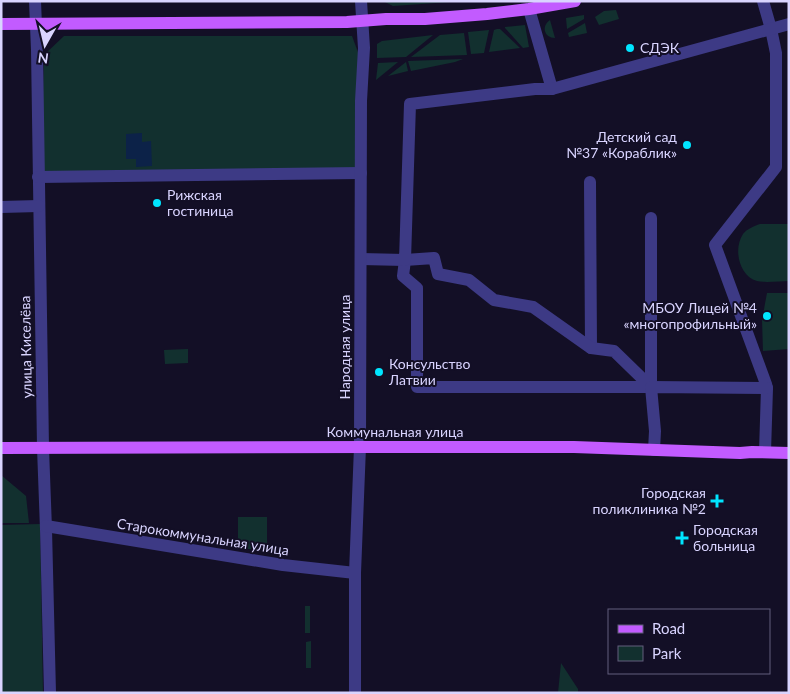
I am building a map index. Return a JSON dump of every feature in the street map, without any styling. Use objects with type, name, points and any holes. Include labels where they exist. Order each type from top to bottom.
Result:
[{"type":"main road","points":[[1,24],[346,22],[424,19],[529,9],[575,1]]},
{"type":"main road","name":"Коммунальная улица","points":[[1,448],[565,447],[789,453]]},
{"type":"street","name":"улица Киселёва","points":[[35,1],[42,448],[50,693]]},
{"type":"street","name":"Народная улица","points":[[355,693],[355,573],[360,447],[361,101],[364,48],[361,1]]},
{"type":"street","points":[[762,1],[776,53],[782,168],[715,245],[767,388],[765,452]]},
{"type":"street","points":[[529,9],[552,89]]},
{"type":"street","points":[[767,388],[417,387],[417,288],[403,276],[410,104],[535,89],[552,89],[789,24]]},
{"type":"street","points":[[38,177],[361,174]]},
{"type":"street","points":[[590,182],[591,348]]},
{"type":"street","points":[[1,207],[39,206]]},
{"type":"street","points":[[651,218],[651,387],[655,431],[654,450]]},
{"type":"street","points":[[361,259],[405,260],[434,258],[438,274],[470,280],[494,300],[533,307],[591,348],[614,351],[651,387]]},
{"type":"street","name":"Старокоммунальная улица","points":[[46,526],[302,568],[355,573]]},
{"type":"green space","points":[[383,1],[450,1],[450,2],[393,6]]},
{"type":"green space","points":[[616,10],[619,19],[599,25],[595,17],[604,11]]},
{"type":"green space","points":[[584,15],[584,19],[567,29],[566,18]]},
{"type":"green space","points":[[550,20],[555,38],[548,36],[545,31],[545,25]]},
{"type":"green space","points":[[585,23],[587,33],[569,37],[568,33]]},
{"type":"green space","points":[[525,25],[529,47],[523,48],[505,27]]},
{"type":"green space","points":[[500,29],[520,48],[489,52],[494,30]]},
{"type":"green space","points":[[489,30],[484,53],[471,54],[468,32]]},
{"type":"green space","points":[[464,33],[467,55],[411,57],[440,35]]},
{"type":"green space","points":[[433,35],[406,57],[377,58],[377,44],[382,41]]},
{"type":"green space","points":[[64,36],[352,36],[359,55],[356,171],[41,175],[44,55]]},
{"type":"green space","points":[[463,59],[411,71],[408,61]]},
{"type":"green space","points":[[398,62],[376,80],[378,63]]},
{"type":"green space","points":[[406,62],[408,71],[388,76]]},
{"type":"green space","points":[[760,224],[789,224],[789,281],[757,281],[746,274],[742,268],[738,254],[740,240],[746,231]]},
{"type":"green space","points":[[767,293],[789,293],[789,349],[763,351],[762,320]]},
{"type":"green space","points":[[188,349],[188,363],[165,364],[164,350]]},
{"type":"green space","points":[[1,475],[26,496],[29,523],[1,523]]},
{"type":"green space","points":[[238,517],[267,517],[267,549],[238,549]]},
{"type":"green space","points":[[40,524],[43,693],[1,693],[1,525]]},
{"type":"green space","points":[[305,606],[310,606],[310,633],[305,633]]},
{"type":"green space","points":[[311,641],[311,668],[306,668],[306,642]]},
{"type":"green space","points":[[561,663],[578,689],[578,693],[558,693]]},
{"type":"water","points":[[142,133],[142,142],[151,141],[152,166],[136,167],[136,159],[126,159],[126,134]]},
{"type":"place","name":"СДЭК","points":[[630,48]]},
{"type":"place","name":"Детский сад №37 «Кораблик»","points":[[687,145]]},
{"type":"place","name":"Рижская гостиница","points":[[157,203]]},
{"type":"place","name":"МБОУ Лицей №4 «многопрофильный»","points":[[767,316]]},
{"type":"place","name":"Консульство Латвии","points":[[379,372]]},
{"type":"place","name":"Городская поликлиника №2","points":[[717,501]]},
{"type":"place","name":"Городская больница","points":[[682,538]]}]
